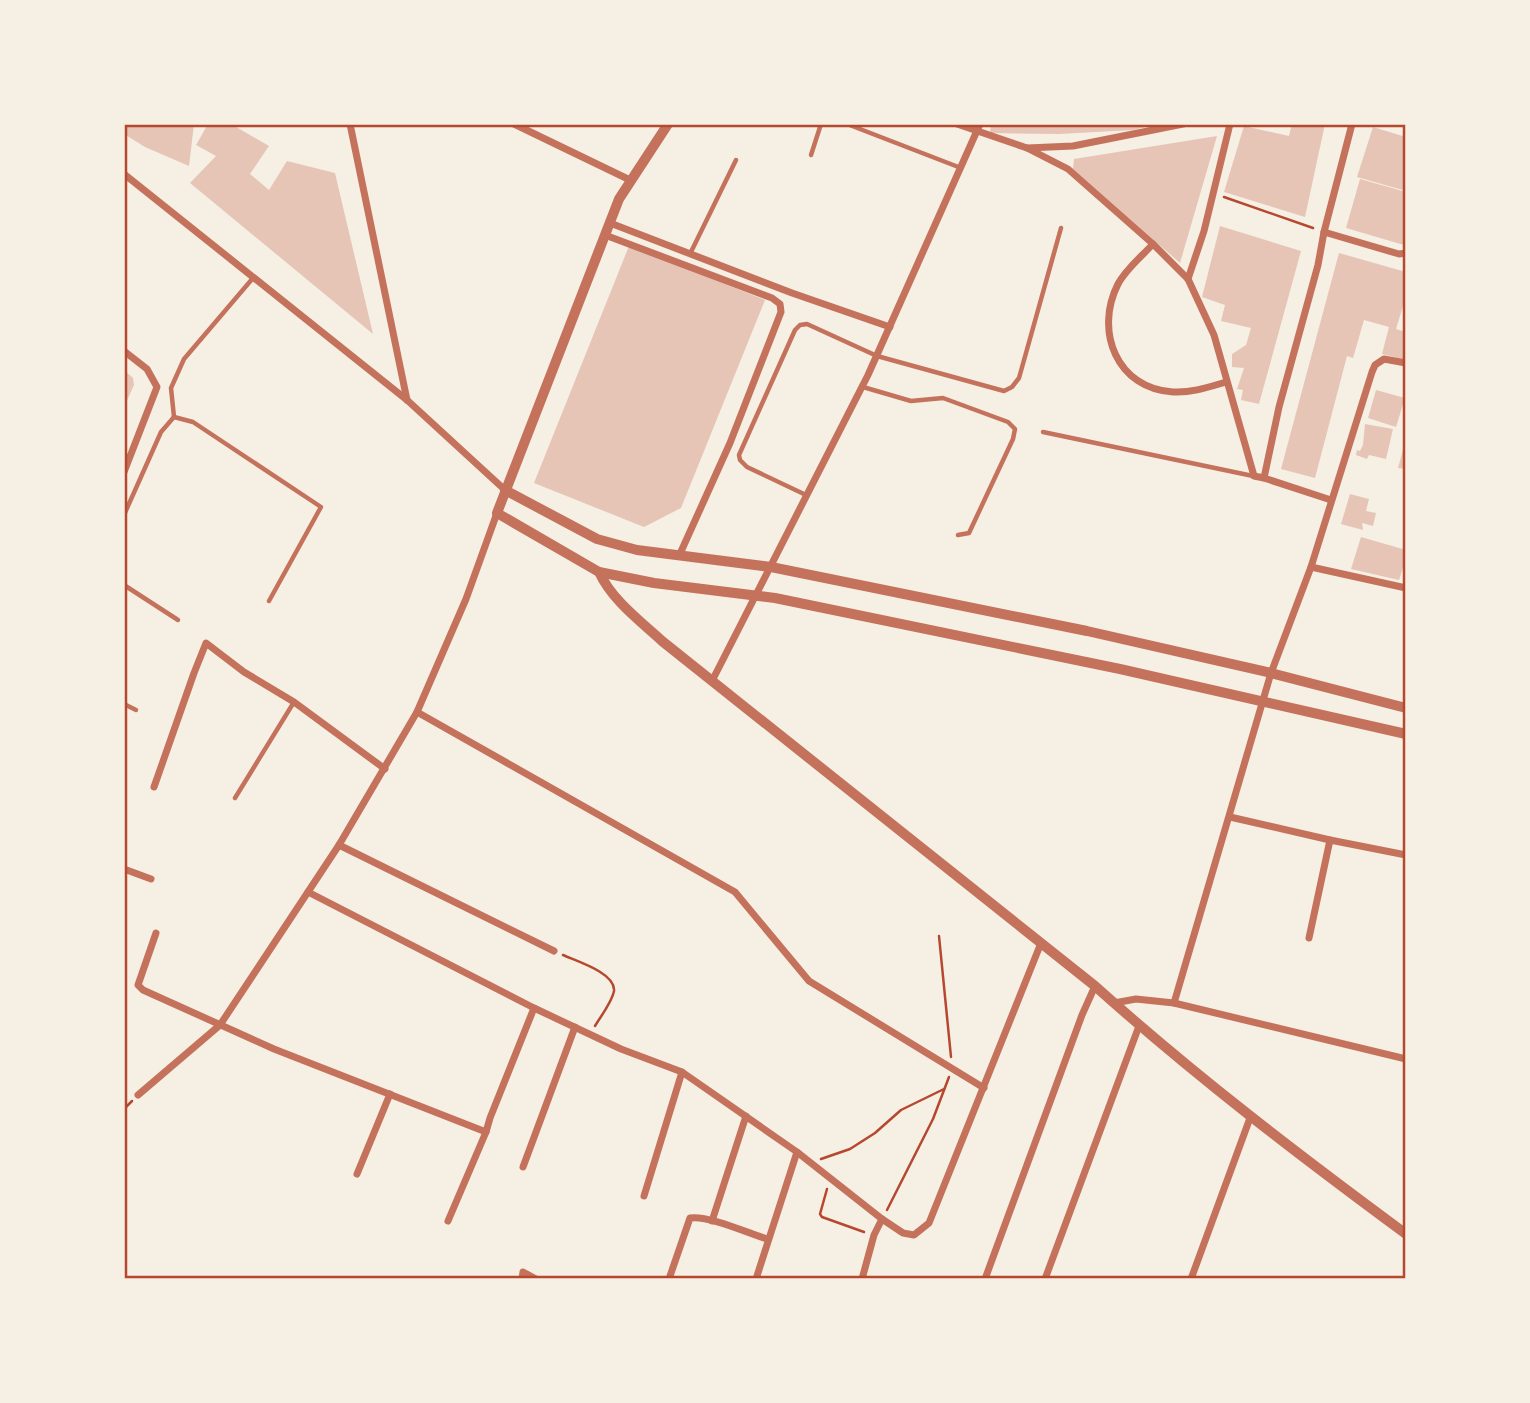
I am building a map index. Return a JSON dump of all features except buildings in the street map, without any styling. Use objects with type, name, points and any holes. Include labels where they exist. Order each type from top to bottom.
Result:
[{"type":"street","points":[[350,124],[407,400]]},
{"type":"street","points":[[514,124],[630,180]]},
{"type":"street","points":[[138,1095],[220,1025],[339,845],[417,712],[467,599],[505,490],[610,223],[630,180],[668,124]]},
{"type":"street","points":[[957,124],[980,128],[1068,169],[1153,244],[1188,279],[1214,335],[1254,476],[1331,500]]},
{"type":"street","points":[[1027,148],[1073,146],[1183,124]]},
{"type":"street","points":[[1188,279],[1214,193],[1230,124]]},
{"type":"street","points":[[1264,478],[1279,407],[1318,265],[1352,124]]},
{"type":"street","points":[[712,681],[877,356],[980,128]]},
{"type":"street","points":[[124,174],[407,400],[505,490],[597,540],[637,550],[771,567],[1087,631],[1271,673],[1406,708]]},
{"type":"street","points":[[610,223],[890,327]]},
{"type":"street","points":[[1324,232],[1399,254],[1406,253]]},
{"type":"street","points":[[605,235],[772,298],[780,304],[781,312],[730,443],[679,556]]},
{"type":"street","points":[[1153,244],[1119,282],[1112,298],[1107,316],[1110,341],[1117,361],[1134,377],[1153,387],[1172,392],[1199,390],[1226,382]]},
{"type":"street","points":[[124,351],[147,369],[157,387],[124,472]]},
{"type":"street","points":[[1174,1003],[1271,673],[1311,567],[1375,365],[1384,359],[1406,363]]},
{"type":"street","points":[[497,513],[599,572],[665,585],[758,595],[1120,669],[1406,734]]},
{"type":"street","points":[[1311,567],[1406,588]]},
{"type":"street","points":[[599,572],[623,605],[712,681],[1095,986],[1250,1118],[1406,1234]]},
{"type":"street","points":[[154,786],[206,643],[244,672],[294,702],[385,769]]},
{"type":"street","points":[[417,712],[735,892],[809,981],[984,1088]]},
{"type":"street","points":[[1230,817],[1330,841],[1406,855]]},
{"type":"street","points":[[1309,938],[1330,841]]},
{"type":"street","points":[[339,845],[554,951]]},
{"type":"street","points":[[124,869],[151,879]]},
{"type":"street","points":[[308,892],[534,1008],[621,1049],[682,1072],[797,1152],[882,1219],[903,1233],[914,1235],[929,1223],[1041,943]]},
{"type":"street","points":[[156,933],[138,985],[143,990],[220,1025],[486,1132]]},
{"type":"street","points":[[985,1279],[1095,986]]},
{"type":"street","points":[[1114,1003],[1136,999],[1174,1003],[1406,1059]]},
{"type":"street","points":[[448,1221],[534,1008]]},
{"type":"street","points":[[1045,1279],[1139,1026]]},
{"type":"street","points":[[523,1167],[575,1027]]},
{"type":"street","points":[[644,1196],[682,1072]]},
{"type":"street","points":[[357,1174],[390,1094]]},
{"type":"street","points":[[712,1221],[746,1116]]},
{"type":"street","points":[[1191,1279],[1250,1118]]},
{"type":"street","points":[[755,1279],[797,1152]]},
{"type":"street","points":[[670,1279],[690,1218],[712,1221],[767,1239]]},
{"type":"street","points":[[862,1279],[874,1235],[882,1219]]},
{"type":"street","points":[[522,1279],[523,1272],[536,1279]]},
{"type":"lane","points":[[811,155],[821,124]]},
{"type":"lane","points":[[847,124],[962,168]]},
{"type":"lane","points":[[690,254],[736,160]]},
{"type":"lane","points":[[806,495],[747,467],[739,455],[795,330],[800,325],[807,324],[877,356],[1004,391],[1020,378],[1061,228]]},
{"type":"lane","points":[[124,515],[161,432],[174,417],[171,388],[184,359],[254,277]]},
{"type":"lane","points":[[862,386],[911,401],[943,398],[1008,422],[1015,429],[1013,439],[969,533],[958,535]]},
{"type":"lane","points":[[174,417],[193,422],[321,506],[269,601]]},
{"type":"lane","points":[[1043,432],[1254,476]]},
{"type":"lane","points":[[124,585],[178,620]]},
{"type":"lane","points":[[236,798],[294,702]]},
{"type":"lane","points":[[124,704],[136,710]]},
{"type":"path","points":[[1214,193],[1324,232]]},
{"type":"path","points":[[882,1219],[933,1119],[952,1068],[939,936]]},
{"type":"path","points":[[554,951],[604,974],[612,982],[614,992],[591,1035]]},
{"type":"path","points":[[807,1162],[850,1149],[875,1133],[901,1110],[944,1089]]},
{"type":"path","points":[[830,1180],[820,1214],[828,1220],[874,1235]]}]
